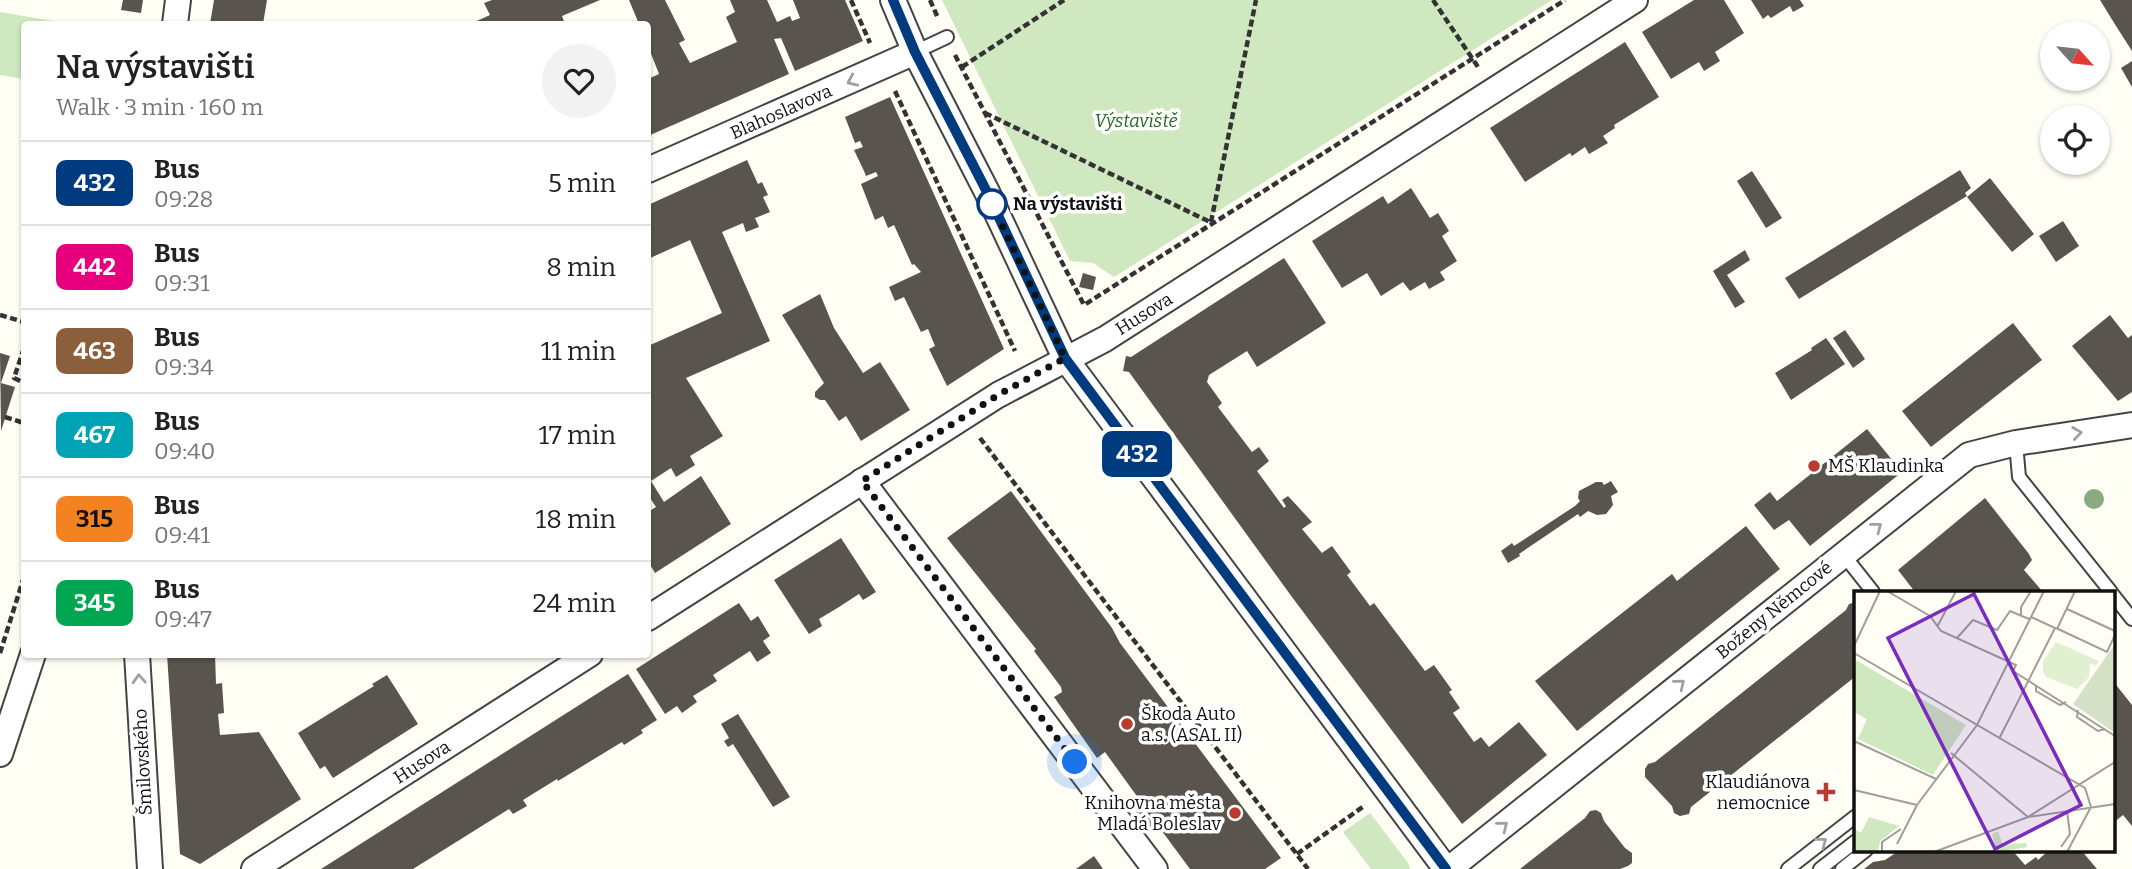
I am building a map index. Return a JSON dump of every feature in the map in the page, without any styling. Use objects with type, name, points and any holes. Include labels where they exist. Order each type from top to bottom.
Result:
[{"type":"street","points":[[175,21],[178,0]]},
{"type":"street","points":[[893,0],[915,52],[987,192],[1065,358],[1448,869]]},
{"type":"street","name":"Husova","points":[[651,616],[998,395],[1105,339],[1635,0]]},
{"type":"street","name":"Blahoslavova","points":[[651,169],[915,52]]},
{"type":"street","name":"Boženy Němcové","points":[[1448,869],[1969,455],[2016,443],[2132,425]]},
{"type":"street","points":[[862,481],[1155,869]]},
{"type":"street","points":[[3,738],[32,658]]},
{"type":"street","name":"Šmilovského","points":[[137,658],[150,869]]},
{"type":"street","name":"Husova","points":[[254,869],[584,658]]},
{"type":"lane","points":[[915,52],[947,37]]},
{"type":"lane","points":[[2016,443],[2019,477],[2110,591]]},
{"type":"lane","points":[[1843,554],[1871,591]]},
{"type":"lane","points":[[2114,596],[2132,619]]},
{"type":"lane","points":[[1788,869],[1854,818]]},
{"type":"lane","points":[[1820,869],[1854,843]]},
{"type":"lane","points":[[1843,869],[1864,852]]},
{"type":"path","points":[[851,0],[1015,351]]},
{"type":"path","points":[[1064,0],[962,67],[1084,305],[1565,0]]},
{"type":"path","points":[[1211,223],[1255,0]]},
{"type":"path","points":[[1433,0],[1493,92]]},
{"type":"path","points":[[984,112],[1211,223]]},
{"type":"path","points":[[0,315],[21,322]]},
{"type":"path","points":[[21,357],[14,379],[21,382]]},
{"type":"path","points":[[5,417],[21,421]]},
{"type":"path","points":[[978,435],[1308,869]]},
{"type":"path","points":[[0,653],[21,586]]},
{"type":"path","points":[[1297,853],[1387,790]]},
{"type":"green space","name":"Výstaviště","points":[[942,0],[1552,0],[1114,277],[1093,263],[1070,261]]},
{"type":"green space","points":[[0,12],[52,21],[21,21],[21,78],[0,75]]},
{"type":"green space","points":[[1370,813],[1410,869],[1371,869],[1343,832]]},
{"type":"building","points":[[123,0],[143,0],[141,13],[121,10]]},
{"type":"building","points":[[214,0],[267,0],[264,21],[210,21]]},
{"type":"building","points":[[492,0],[600,0],[562,16],[564,21],[477,21],[490,15],[484,3]]},
{"type":"building","points":[[629,0],[665,0],[685,40],[679,43],[690,63],[737,42],[726,17],[735,12],[730,0],[767,0],[777,22],[790,16],[792,21],[800,18],[793,0],[845,0],[863,41],[795,71],[781,38],[774,39],[789,74],[651,135],[651,78],[659,74],[651,54],[651,21],[638,21]]},
{"type":"building","points":[[1694,0],[1724,0],[1744,33],[1715,52],[1720,61],[1704,71],[1699,62],[1671,79],[1642,32]]},
{"type":"building","points":[[1751,0],[1800,0],[1804,6],[1793,12],[1790,6],[1771,18],[1768,15],[1763,19]]},
{"type":"building","points":[[2100,0],[2132,0],[2132,51],[2116,26]]},
{"type":"building","points":[[1625,42],[1659,97],[1614,125],[1615,128],[1603,136],[1608,143],[1589,154],[1585,147],[1572,156],[1570,153],[1525,182],[1490,128]]},
{"type":"building","points":[[2132,61],[2132,87],[2121,68]]},
{"type":"building","points":[[890,97],[1004,349],[947,386],[929,349],[935,346],[928,329],[921,332],[904,297],[895,301],[889,287],[921,272],[912,265],[894,225],[888,228],[883,216],[875,220],[861,184],[878,176],[876,172],[866,176],[854,150],[863,147],[860,141],[855,143],[845,117]]},
{"type":"building","points":[[747,160],[758,184],[762,182],[768,195],[763,197],[770,212],[755,218],[759,227],[746,232],[743,223],[722,232],[770,341],[686,378],[723,436],[690,456],[695,465],[676,477],[671,468],[651,481],[651,345],[722,313],[690,240],[651,258],[651,204]]},
{"type":"building","points":[[1960,170],[1971,188],[1965,193],[1967,196],[1799,299],[1785,278]]},
{"type":"building","points":[[1752,171],[1782,218],[1766,228],[1737,181]]},
{"type":"building","points":[[1990,178],[2034,234],[2012,252],[1967,197]]},
{"type":"building","points":[[1411,188],[1430,218],[1438,213],[1449,231],[1442,236],[1457,261],[1440,272],[1445,280],[1429,289],[1425,282],[1410,291],[1403,282],[1381,296],[1367,273],[1342,288],[1312,241],[1383,196],[1388,204]]},
{"type":"building","points":[[2063,221],[2079,246],[2056,262],[2039,236]]},
{"type":"building","points":[[1745,250],[1750,260],[1727,275],[1745,302],[1735,308],[1713,271]]},
{"type":"building","points":[[1284,258],[1326,323],[1257,367],[1247,351],[1209,375],[1207,382],[1222,403],[1218,407],[1252,452],[1259,447],[1269,461],[1257,471],[1284,508],[1286,506],[1282,500],[1288,496],[1312,522],[1302,529],[1322,553],[1332,546],[1351,572],[1347,575],[1370,606],[1374,603],[1425,671],[1434,665],[1452,690],[1449,692],[1460,708],[1453,713],[1474,742],[1481,737],[1489,747],[1519,722],[1547,755],[1462,824],[1292,597],[1129,372],[1123,371],[1126,356],[1131,357]]},
{"type":"building","points":[[1083,273],[1096,277],[1093,290],[1079,287]]},
{"type":"building","points":[[820,294],[834,328],[863,373],[880,362],[910,410],[861,441],[846,416],[839,421],[825,400],[815,397],[815,392],[824,383],[782,315]]},
{"type":"building","points":[[2110,315],[2128,338],[2132,335],[2132,392],[2118,401],[2072,346]]},
{"type":"building","points":[[2013,323],[2042,360],[1931,447],[1902,411]]},
{"type":"building","points":[[1845,330],[1865,359],[1853,368],[1833,338]]},
{"type":"building","points":[[1826,338],[1845,364],[1791,400],[1775,373]]},
{"type":"building","points":[[0,353],[10,356],[1,383],[15,387],[1,431]]},
{"type":"building","points":[[1867,429],[1902,472],[1810,546],[1789,520],[1774,530],[1754,505],[1770,492],[1777,501]]},
{"type":"building","points":[[701,476],[731,524],[655,573],[651,566],[651,510],[656,507],[651,500],[651,481],[664,502]]},
{"type":"building","points":[[1611,481],[1618,492],[1611,496],[1613,505],[1606,514],[1597,515],[1588,511],[1580,517],[1578,514],[1508,563],[1501,551],[1512,543],[1514,546],[1575,506],[1580,501],[1579,491],[1596,482],[1602,482],[1604,485]]},
{"type":"building","points":[[1011,491],[1112,628],[1120,643],[1281,858],[1265,869],[1190,869],[1156,823],[1149,828],[1136,812],[1144,806],[1105,752],[1097,758],[1054,697],[1062,692],[1061,687],[1034,651],[1036,649],[947,538]]},
{"type":"building","points":[[1985,498],[2029,554],[2032,560],[2024,570],[2042,591],[1914,591],[1898,570]]},
{"type":"building","points":[[1746,526],[1780,569],[1577,731],[1535,681],[1672,574],[1677,581]]},
{"type":"building","points":[[841,538],[876,592],[863,600],[859,594],[819,619],[822,626],[809,634],[774,580]]},
{"type":"building","points":[[739,603],[751,621],[758,616],[770,636],[763,641],[771,653],[757,662],[750,651],[713,675],[717,681],[693,696],[697,702],[682,713],[677,706],[665,714],[636,669]]},
{"type":"building","points":[[1854,603],[1854,678],[1691,807],[1689,814],[1680,816],[1674,813],[1672,806],[1645,777],[1648,764],[1655,762],[1846,610],[1849,604]]},
{"type":"building","points":[[167,658],[215,658],[216,684],[222,683],[224,713],[218,714],[220,735],[259,732],[301,799],[200,864],[180,854]]},
{"type":"building","points":[[628,674],[657,720],[641,730],[643,733],[624,745],[622,742],[558,781],[557,779],[523,800],[527,806],[513,814],[509,809],[413,869],[321,869]]},
{"type":"building","points":[[387,675],[418,724],[333,778],[325,766],[320,769],[298,733],[374,686],[372,684]]},
{"type":"building","points":[[2114,682],[2132,705],[2132,826],[2123,815],[2114,822]]},
{"type":"building","points":[[738,714],[790,797],[773,807],[733,744],[728,747],[724,741],[729,738],[721,724]]},
{"type":"building","points":[[1590,811],[1601,813],[1625,848],[1632,853],[1632,863],[1620,869],[1520,869],[1585,818]]},
{"type":"building","points":[[1897,852],[2014,852],[2025,865],[2036,857],[2038,860],[2047,852],[2083,852],[2097,869],[1864,869],[1873,862],[1885,860]]},
{"type":"building","points":[[1094,856],[1103,869],[1076,869]]},
{"type":"bus line","name":"432","points":[[893,0],[915,52],[987,192],[1065,358],[1446,869]]},
{"type":"place","name":"Na výstavišti","points":[[992,204]]},
{"type":"place","name":"MŠ Klaudinka","points":[[1814,466]]},
{"type":"place","name":"Škoda Auto a.s. (ASAL II)","points":[[1127,724]]},
{"type":"place","name":"Klaudiánova nemocnice","points":[[1826,792]]},
{"type":"place","name":"Knihovna města Mladá Boleslav","points":[[1235,813]]},
{"type":"route","points":[[992,204],[1065,358],[998,395],[862,481],[1075,762]]}]
